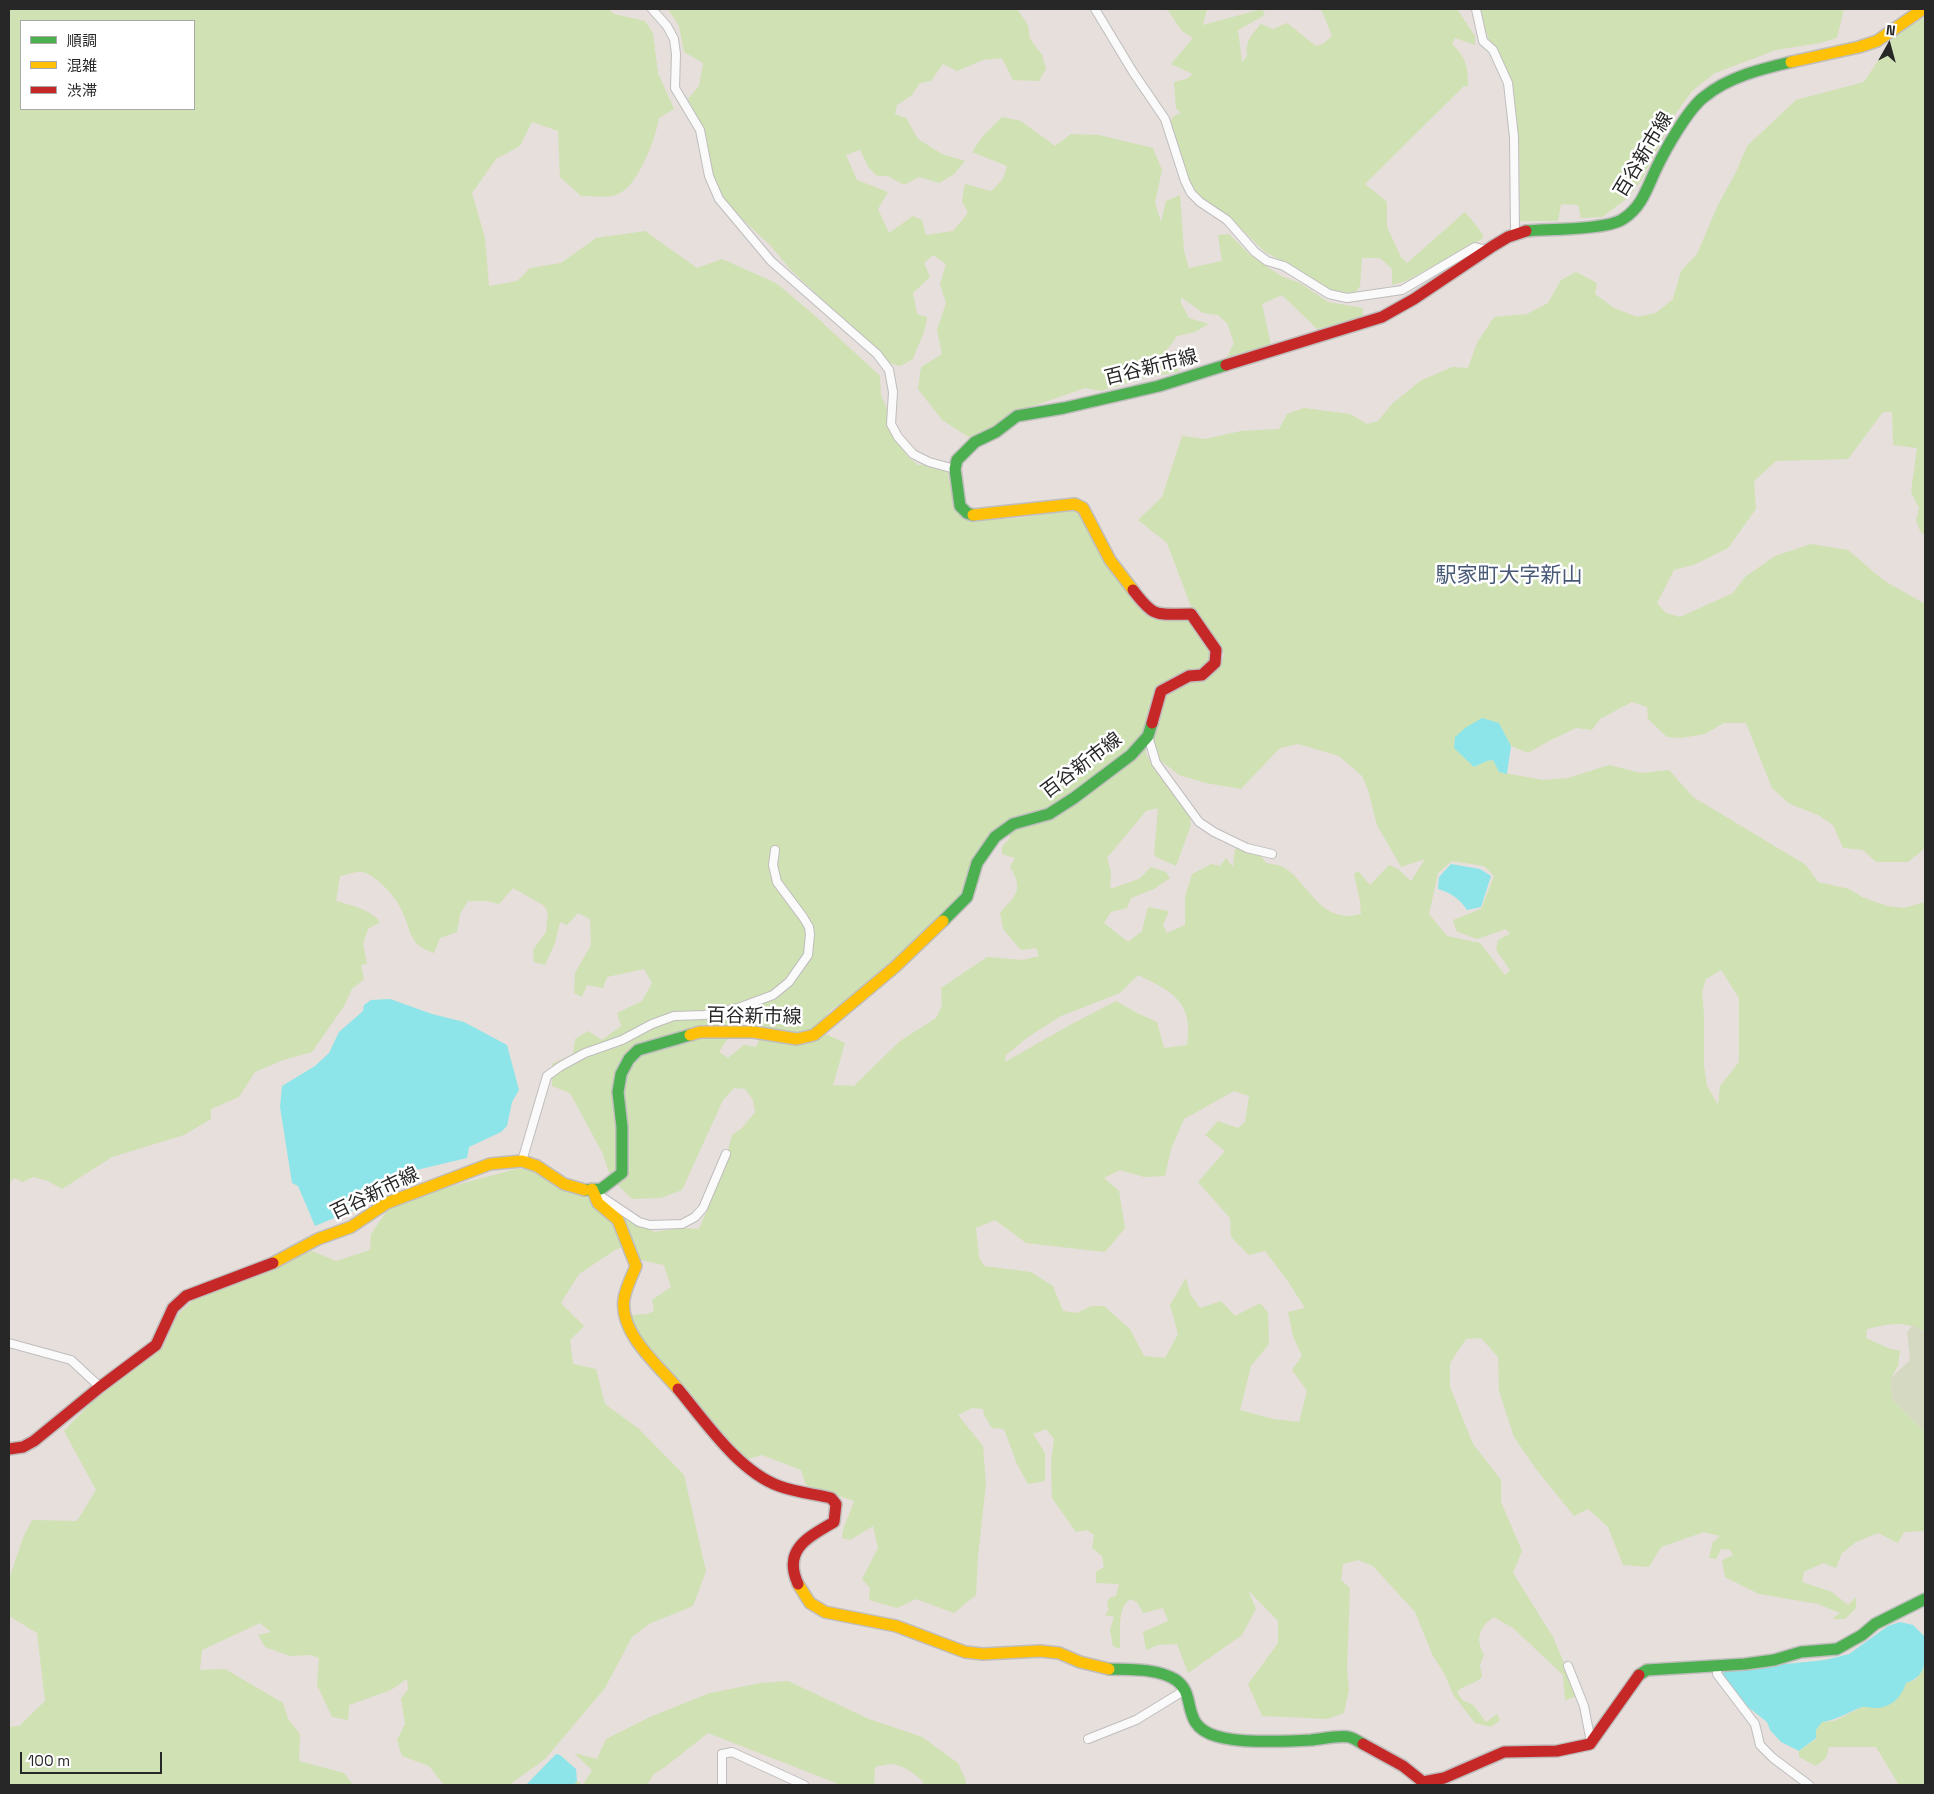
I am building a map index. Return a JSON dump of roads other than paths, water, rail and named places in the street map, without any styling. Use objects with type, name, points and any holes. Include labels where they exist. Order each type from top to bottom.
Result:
[{"type":"main road","name":"百谷新市線","points":[[9,1449],[23,1447],[34,1441],[100,1387],[156,1345],[173,1308],[186,1296],[273,1263],[318,1239],[352,1227],[387,1203],[490,1164],[522,1161],[537,1166],[564,1184],[582,1190],[600,1189],[622,1173],[622,1127],[618,1092],[622,1074],[629,1059],[638,1050],[700,1032],[752,1032],[797,1039],[814,1035],[895,967],[967,897],[976,863],[996,837],[1013,824],[1049,814],[1074,798],[1131,755],[1148,736],[1161,691],[1189,676],[1202,675],[1215,663],[1216,650],[1191,614],[1156,614],[1146,607],[1110,560],[1091,527],[1084,508],[1075,504],[976,516],[967,513],[960,506],[955,469],[957,460],[975,442],[996,432],[1016,416],[1064,408],[1159,386],[1382,317],[1406,304],[1486,250],[1524,230],[1602,225],[1622,220],[1639,206],[1657,167],[1679,128],[1704,97],[1732,80],[1760,69],[1859,47],[1877,41],[1923,9]]},
{"type":"main road","points":[[592,1190],[598,1203],[618,1220],[636,1266],[625,1290],[623,1303],[625,1319],[631,1334],[742,1464],[758,1476],[779,1486],[831,1498],[836,1504],[834,1522],[803,1541],[795,1554],[793,1565],[796,1579],[810,1603],[825,1612],[896,1626],[965,1652],[984,1654],[1040,1651],[1059,1653],[1101,1668],[1161,1673],[1177,1681],[1185,1690],[1193,1719],[1199,1728],[1213,1736],[1231,1740],[1309,1740],[1349,1737],[1403,1766],[1423,1784],[1444,1778],[1504,1752],[1557,1751],[1577,1748],[1591,1742],[1637,1677],[1647,1670],[1717,1666],[1774,1660],[1800,1652],[1837,1649],[1862,1635],[1875,1624],[1925,1599]]},
{"type":"street","points":[[652,9],[667,26],[674,39],[676,88],[700,130],[709,176],[719,199],[771,261],[877,354],[889,370],[893,392],[891,424],[898,437],[913,454],[929,462],[955,469]]},
{"type":"street","points":[[1095,9],[1133,72],[1165,119],[1185,181],[1191,193],[1227,220],[1255,252],[1268,262],[1284,266],[1329,294],[1348,298],[1402,290],[1475,247],[1486,250]]},
{"type":"street","points":[[1476,9],[1483,41],[1493,50],[1508,83],[1514,137],[1516,233]]},
{"type":"street","points":[[1148,736],[1156,763],[1199,822],[1214,832],[1247,848],[1272,854]]},
{"type":"street","points":[[522,1161],[547,1076],[561,1066],[585,1053],[622,1040],[652,1024],[674,1016],[704,1015],[738,1008],[773,995],[789,982],[808,955],[810,934],[809,927],[803,917],[777,882],[773,865],[775,850]]},
{"type":"street","points":[[592,1190],[639,1222],[650,1225],[682,1224],[696,1217],[703,1208],[726,1154]]},
{"type":"street","points":[[9,1343],[71,1360],[100,1387]]},
{"type":"street","points":[[1568,1666],[1584,1706],[1591,1742]]},
{"type":"street","points":[[1717,1666],[1717,1674],[1755,1724],[1760,1745],[1773,1758],[1809,1785]]},
{"type":"street","points":[[1088,1739],[1136,1720],[1185,1690]]},
{"type":"street","points":[[722,1785],[722,1754],[732,1752],[804,1785]]},
{"type":"water","points":[[1482,718],[1499,723],[1511,746],[1507,774],[1499,772],[1493,760],[1474,767],[1454,748],[1455,737],[1465,728]]},
{"type":"water","points":[[1451,864],[1480,869],[1491,876],[1481,907],[1467,910],[1454,896],[1438,889],[1439,877]]},
{"type":"water","points":[[390,999],[432,1014],[464,1022],[507,1045],[519,1090],[512,1102],[507,1126],[501,1132],[469,1147],[467,1158],[408,1172],[363,1206],[315,1226],[298,1186],[292,1183],[280,1107],[282,1086],[315,1066],[329,1053],[339,1032],[363,1011],[364,1005],[371,1000]]},
{"type":"water","points":[[1900,1622],[1913,1625],[1925,1637],[1924,1665],[1919,1676],[1906,1683],[1898,1698],[1890,1704],[1880,1708],[1862,1707],[1838,1718],[1822,1722],[1816,1730],[1816,1738],[1799,1751],[1781,1742],[1770,1730],[1767,1722],[1748,1707],[1721,1676],[1726,1670],[1825,1660],[1849,1654],[1888,1626]]},
{"type":"water","points":[[556,1754],[560,1755],[576,1769],[577,1781],[574,1785],[526,1785]]},
{"type":"district","name":"駅家町大字新山","points":[[1509,576]]}]
